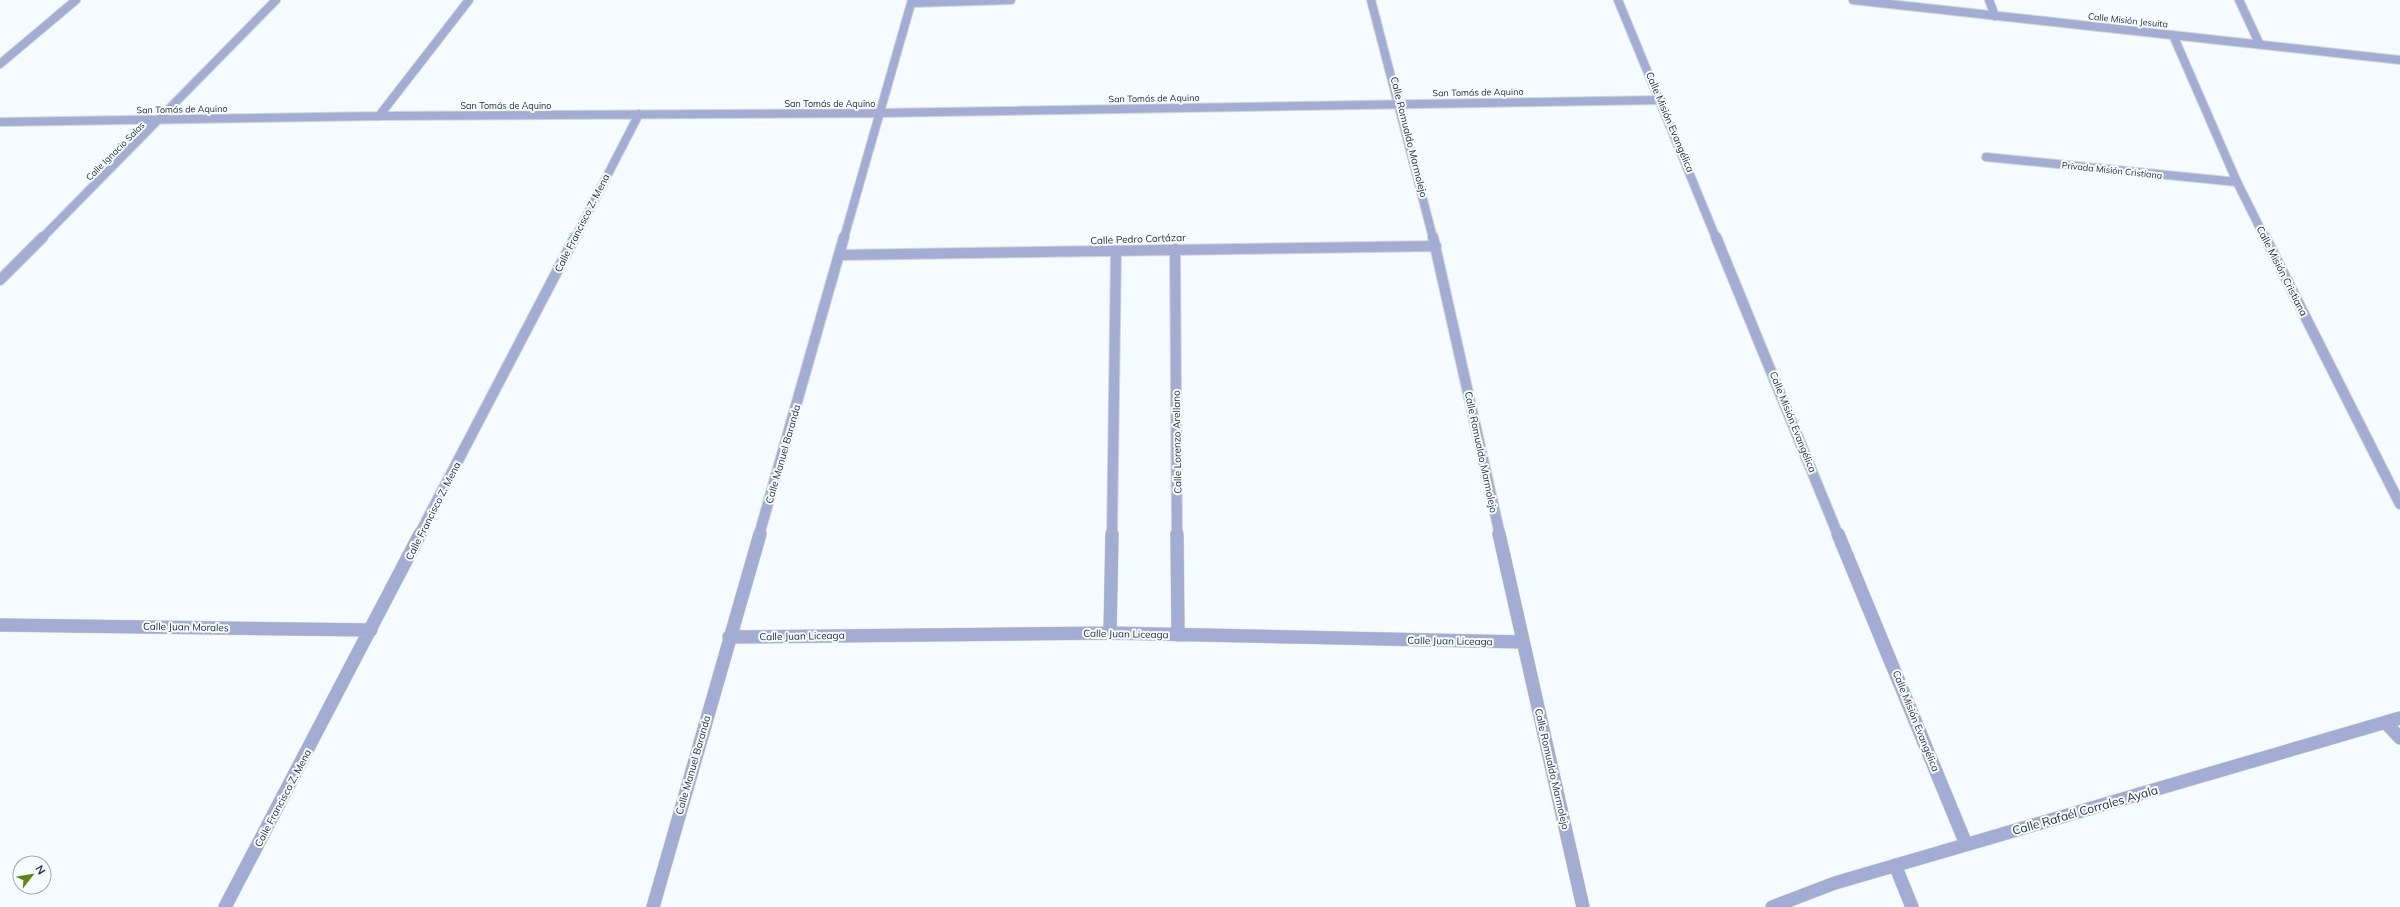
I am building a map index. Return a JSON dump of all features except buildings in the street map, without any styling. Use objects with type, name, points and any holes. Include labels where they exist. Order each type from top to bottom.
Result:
[{"type":"street","points":[[0,64],[76,0]]},
{"type":"street","name":"Calle Ignacio Salas","points":[[0,280],[161,119],[276,0]]},
{"type":"street","points":[[378,116],[469,0]]},
{"type":"street","points":[[912,1],[1011,0]]},
{"type":"street","name":"Calle Romualdo Marmolejo","points":[[1371,0],[1402,103],[1436,246],[1522,642],[1583,907]]},
{"type":"street","name":"Calle Misión Evangélica","points":[[1618,0],[1661,100],[1966,844]]},
{"type":"street","name":"Calle Misión Jesuita","points":[[1853,0],[2259,43],[2400,60]]},
{"type":"street","points":[[1989,0],[1995,16]]},
{"type":"street","points":[[2239,0],[2259,43]]},
{"type":"street","name":"Calle Manuel Baranda","points":[[653,907],[841,255],[912,1]]},
{"type":"street","name":"Calle Misión Cristiana","points":[[2173,35],[2237,182],[2400,504]]},
{"type":"street","name":"San Tomás de Aquino","points":[[0,122],[378,116],[881,113],[1402,103],[1661,100]]},
{"type":"street","name":"Calle Francisco Z. Mena","points":[[225,907],[372,630],[639,114]]},
{"type":"street","name":"Privada Misión Cristiana","points":[[1986,157],[2237,182]]},
{"type":"street","name":"Calle Pedro Cortázar","points":[[841,255],[1436,246]]},
{"type":"street","name":"Calle Lorenzo Arellano","points":[[1175,249],[1178,635]]},
{"type":"street","points":[[1110,633],[1116,251]]},
{"type":"street","name":"Calle Juan Morales","points":[[0,625],[372,630]]},
{"type":"street","name":"Calle Juan Liceaga","points":[[730,637],[1110,633],[1522,642]]},
{"type":"street","name":"Calle Rafaél Corrales Ayala","points":[[1772,907],[1835,883],[2400,718]]},
{"type":"street","points":[[2386,723],[2400,738]]},
{"type":"street","points":[[1895,866],[1912,907]]}]
